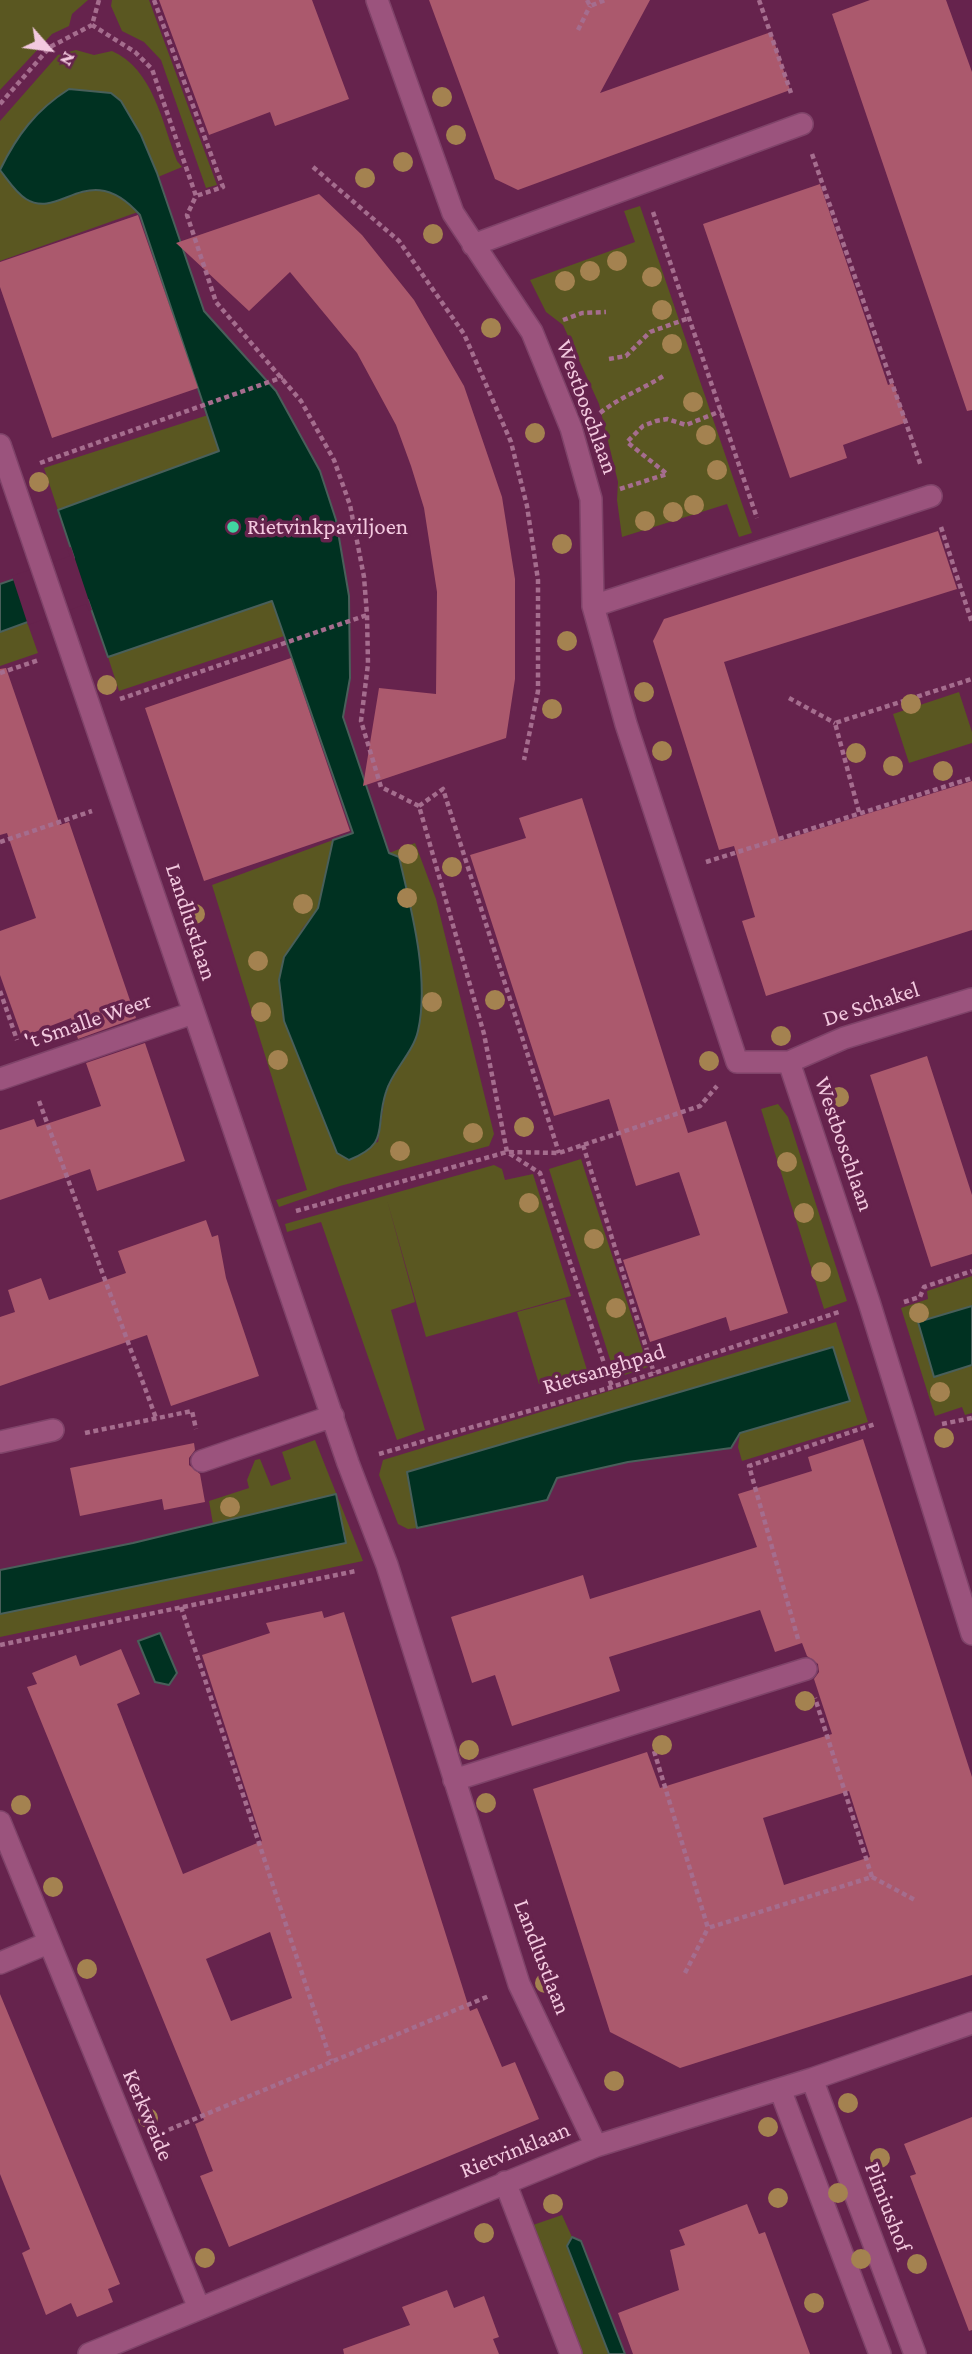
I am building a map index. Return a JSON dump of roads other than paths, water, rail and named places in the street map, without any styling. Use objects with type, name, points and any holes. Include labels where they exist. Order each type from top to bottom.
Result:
[{"type":"street","name":"Westboschlaan","points":[[377,0],[453,213],[531,332],[571,428],[591,499],[593,606],[626,724],[737,1062],[789,1062],[869,1302],[971,1630]]},
{"type":"street","points":[[473,245],[802,124]]},
{"type":"street","name":"Landlustlaan","points":[[0,445],[348,1463],[387,1565],[519,1984],[596,2146]]},
{"type":"street","points":[[593,606],[932,496]]},
{"type":"street","name":"De Schakel","points":[[789,1062],[844,1038],[972,999]]},
{"type":"street","name":"'t Smalle Weer","points":[[0,1079],[193,1013]]},
{"type":"street","points":[[202,1461],[333,1416]]},
{"type":"street","points":[[0,1442],[53,1430]]},
{"type":"street","points":[[454,1780],[806,1669]]},
{"type":"street","name":"Kerkweide","points":[[0,1822],[199,2308]]},
{"type":"street","points":[[0,1963],[48,1943]]},
{"type":"street","name":"Rietvinklaan","points":[[89,2354],[596,2146],[812,2079],[972,2023]]},
{"type":"street","name":"Pliniushof","points":[[812,2079],[915,2354]]},
{"type":"street","points":[[780,2089],[880,2354]]},
{"type":"street","points":[[505,2182],[571,2354]]},
{"type":"place","name":"Rietvinkpaviljoen","points":[[233,527]]}]
